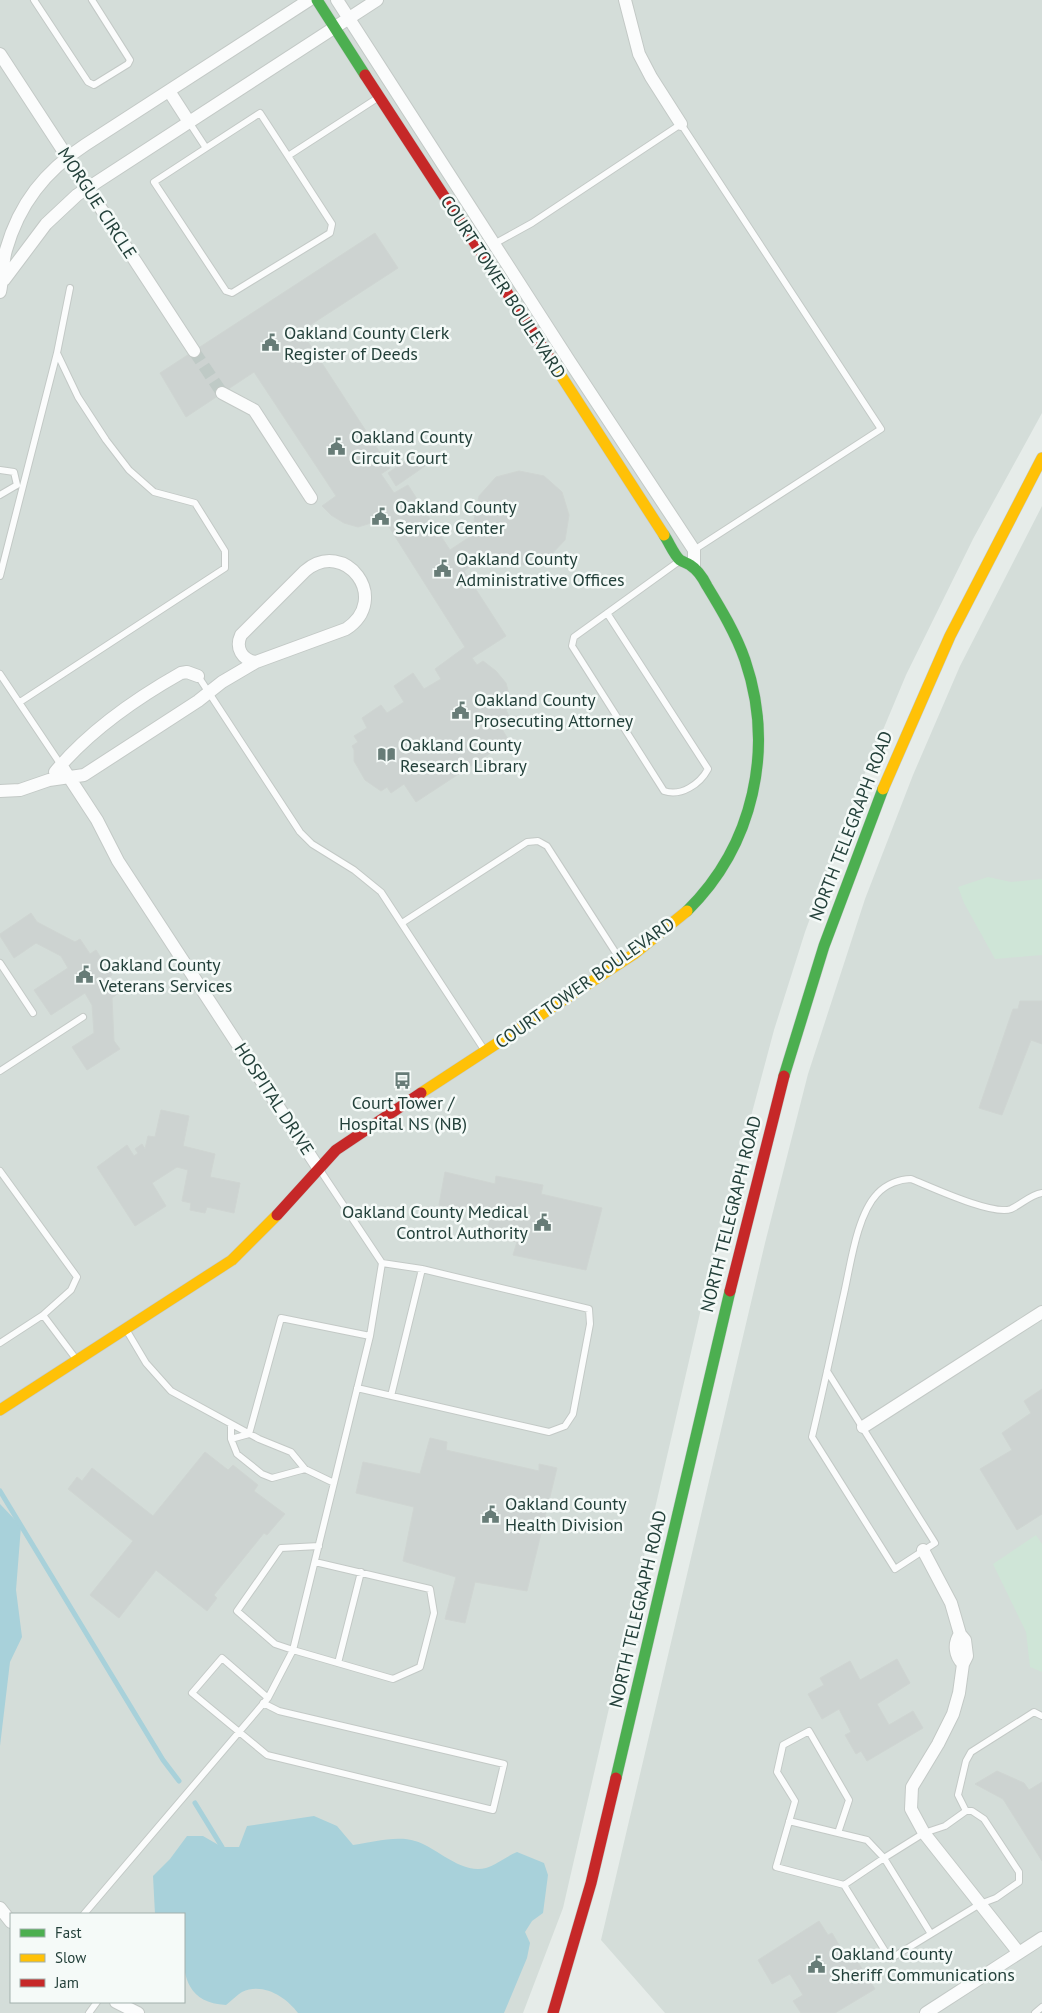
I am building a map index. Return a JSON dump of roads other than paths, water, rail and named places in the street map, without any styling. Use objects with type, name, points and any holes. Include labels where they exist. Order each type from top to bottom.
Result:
[{"type":"street","points":[[0,292],[4,280],[6,252],[22,209],[42,180],[66,157],[308,0]]},
{"type":"street","name":"COURT TOWER BOULEVARD","points":[[317,0],[680,560]]},
{"type":"street","name":"COURT TOWER BOULEVARD","points":[[337,0],[694,550]]},
{"type":"street","points":[[4,280],[46,224],[87,188],[377,0]]},
{"type":"street","points":[[625,0],[639,54],[651,78],[681,124]]},
{"type":"street","name":"MORGUE CIRCLE","points":[[0,54],[194,351]]},
{"type":"street","points":[[169,91],[189,122]]},
{"type":"street","points":[[222,393],[254,410],[311,498]]},
{"type":"street","name":"NORTH TELEGRAPH ROAD","points":[[552,2013],[591,1882],[745,1225],[803,1010],[864,834],[917,706],[979,574],[1042,458]]},
{"type":"street","points":[[680,560],[694,567],[694,550]]},
{"type":"street","points":[[0,791],[28,788],[49,780],[84,774],[256,662],[340,631],[354,623],[363,610],[365,600],[362,584],[355,572],[343,564],[327,561],[311,566],[298,576],[241,635],[239,644],[241,654],[251,662],[256,662]]},
{"type":"street","name":"COURT TOWER BOULEVARD","points":[[320,1169],[336,1150],[622,962],[675,922],[711,886],[738,840],[755,785],[759,725],[752,682],[732,630],[694,567]]},
{"type":"street","points":[[49,780],[70,754],[102,725],[181,673],[198,676]]},
{"type":"street","name":"HOSPITAL DRIVE","points":[[0,1410],[126,1330],[240,1254],[262,1233],[320,1169],[118,861],[97,820],[61,765]]},
{"type":"street","points":[[863,1427],[1042,1312]]},
{"type":"street","points":[[922,1550],[947,1596],[960,1634],[955,1641],[957,1658],[963,1664],[959,1693],[948,1724],[917,1777],[911,1792],[911,1809],[924,1833],[1019,1953]]},
{"type":"street","points":[[0,1908],[10,1921]]},
{"type":"street","points":[[926,2013],[1042,1938]]},
{"type":"street","points":[[118,2003],[138,2013]]},
{"type":"lane","points":[[34,0],[88,82],[94,85],[128,64],[130,60],[92,0]]},
{"type":"lane","points":[[288,156],[380,97]]},
{"type":"lane","points":[[260,113],[288,156],[332,224],[330,233],[232,293],[226,291],[154,182],[260,113]]},
{"type":"lane","points":[[189,122],[206,148]]},
{"type":"lane","points":[[480,252],[532,223],[681,124],[758,237],[881,429],[694,550],[680,560],[607,613],[574,637],[572,646],[664,791],[672,794],[683,791],[702,779],[708,769],[607,613]]},
{"type":"lane","points":[[0,576],[20,486],[57,354],[70,288]]},
{"type":"lane","points":[[20,702],[225,568],[225,550],[195,502],[154,492],[128,470],[78,397],[57,354]]},
{"type":"lane","points":[[0,470],[14,472],[20,486]]},
{"type":"lane","points":[[0,496],[20,486]]},
{"type":"lane","points":[[0,674],[61,765]]},
{"type":"lane","points":[[198,676],[300,832],[312,844],[373,884],[388,902],[486,1052]]},
{"type":"lane","points":[[402,923],[527,842],[538,841],[547,846],[622,962]]},
{"type":"lane","points":[[0,963],[33,1013]]},
{"type":"lane","points":[[0,1071],[83,1017]]},
{"type":"lane","points":[[85,1913],[265,1700],[293,1650],[370,1336],[382,1263],[320,1169]]},
{"type":"lane","points":[[0,1171],[76,1276],[71,1290],[43,1315],[0,1342]]},
{"type":"lane","points":[[827,1370],[935,1543],[895,1568],[812,1437],[827,1370],[860,1223],[877,1194],[900,1179],[911,1180],[987,1208],[1010,1209],[1032,1196],[1042,1193]]},
{"type":"lane","points":[[357,1388],[549,1432],[565,1426],[573,1414],[590,1324],[589,1309],[422,1269],[382,1263]]},
{"type":"lane","points":[[391,1396],[422,1269]]},
{"type":"lane","points":[[43,1315],[77,1361]]},
{"type":"lane","points":[[249,1434],[281,1318],[370,1336]]},
{"type":"lane","points":[[126,1330],[146,1363],[171,1391],[249,1434],[291,1452],[305,1469],[334,1483]]},
{"type":"lane","points":[[231,1424],[231,1439],[237,1454],[262,1474],[272,1478],[305,1469]]},
{"type":"lane","points":[[231,1439],[249,1434]]},
{"type":"lane","points":[[315,1562],[430,1589],[434,1613],[420,1668],[393,1679],[293,1650],[275,1644],[237,1611],[281,1548],[319,1546]]},
{"type":"lane","points":[[338,1663],[361,1572]]},
{"type":"lane","points":[[222,1658],[265,1700],[279,1711],[504,1764],[493,1810],[267,1755],[238,1733],[192,1693],[222,1658]]},
{"type":"lane","points":[[966,1811],[958,1795],[966,1761],[971,1752],[1034,1712],[1042,1716]]},
{"type":"lane","points":[[838,1833],[849,1800],[809,1731],[783,1745],[777,1772],[795,1801],[776,1867],[844,1885],[890,1959],[980,1904],[996,1898],[1019,1882],[1019,1872],[984,1819],[976,1813],[966,1811],[945,1826],[924,1833],[844,1885]]},
{"type":"lane","points":[[789,1821],[868,1840],[884,1858],[932,1934]]},
{"type":"lane","points":[[1036,2013],[1042,2006]]},
{"type":"water","points":[[0,1504],[21,1526],[16,1590],[22,1637],[10,1662],[0,1746]]},
{"type":"water","points":[[314,1816],[337,1826],[353,1845],[392,1839],[408,1839],[423,1844],[458,1864],[477,1869],[490,1867],[517,1852],[544,1863],[548,1875],[543,1913],[532,1921],[525,1932],[530,1943],[527,1958],[504,2013],[298,2013],[281,1997],[266,1990],[250,1989],[242,1992],[226,2005],[209,2002],[197,1995],[189,1985],[185,1973],[185,1913],[155,1913],[153,1876],[170,1859],[187,1836],[203,1836],[222,1847],[239,1847],[247,1826]]},
{"type":"waterway","points":[[0,1491],[163,1760],[179,1781]]},
{"type":"waterway","points":[[195,1803],[222,1847]]},
{"type":"tunnel","points":[[194,351],[222,393]]},
{"type":"place","name":"Oakland County Clerk Register of Deeds","points":[[270,343]]},
{"type":"place","name":"Oakland County Circuit Court","points":[[337,447]]},
{"type":"place","name":"Oakland County Service Center","points":[[381,517]]},
{"type":"place","name":"Oakland County Administrative Offices","points":[[442,569]]},
{"type":"place","name":"Oakland County Prosecuting Attorney","points":[[460,710]]},
{"type":"place","name":"Oakland County Research Library","points":[[386,755]]},
{"type":"place","name":"Oakland County Veterans Services","points":[[85,975]]},
{"type":"place","name":"Court Tower / Hospital NS (NB)","points":[[403,1080]]},
{"type":"place","name":"Oakland County Medical Control Authority","points":[[542,1222]]},
{"type":"place","name":"Oakland County Health Division","points":[[491,1514]]},
{"type":"place","name":"Oakland County Sheriff Communications","points":[[817,1964]]}]
